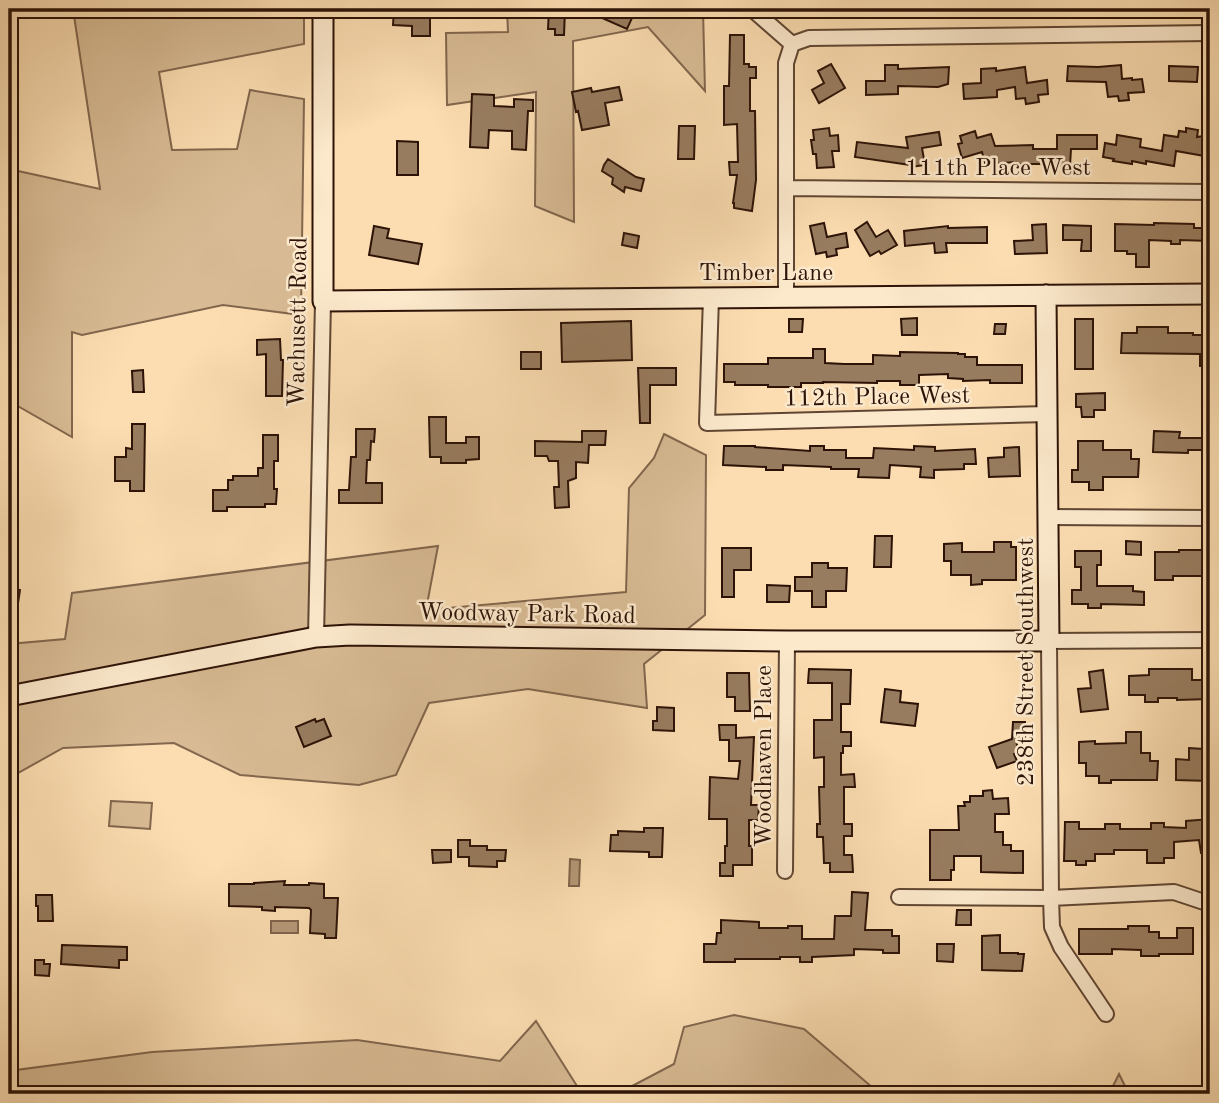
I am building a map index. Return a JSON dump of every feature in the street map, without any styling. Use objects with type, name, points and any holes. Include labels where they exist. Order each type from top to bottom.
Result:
[{"type":"street","name":"Wachusett Road","points":[[316,637],[323,301],[323,9]]},
{"type":"street","points":[[752,9],[792,44]]},
{"type":"street","points":[[792,44],[809,38],[1210,33]]},
{"type":"street","points":[[786,296],[786,63],[792,44]]},
{"type":"street","name":"111th Place West","points":[[786,188],[1210,192]]},
{"type":"street","name":"Timber Lane","points":[[323,301],[1210,294]]},
{"type":"street","name":"238th Street Southwest","points":[[1046,295],[1052,926],[1061,947],[1106,1014]]},
{"type":"street","name":"112th Place West","points":[[711,297],[707,422],[1048,414]]},
{"type":"street","points":[[1049,517],[1210,518]]},
{"type":"street","name":"Woodway Park Road","points":[[9,696],[316,637],[350,635],[787,641],[1049,641]]},
{"type":"street","points":[[1049,641],[1210,640]]},
{"type":"street","name":"Woodhaven Place","points":[[785,871],[787,641]]},
{"type":"street","points":[[899,897],[1051,898],[1174,892],[1210,904]]},
{"type":"shaded area","points":[[73,9],[304,9],[304,44],[159,72],[172,150],[237,149],[250,90],[304,99],[301,315],[223,305],[82,335],[72,332],[72,437],[9,401],[9,169],[100,189]]},
{"type":"shaded area","points":[[507,9],[703,9],[705,91],[648,27],[573,41],[574,222],[535,206],[536,92],[447,105],[446,33],[508,32]]},
{"type":"shaded area","points":[[664,434],[706,455],[705,615],[644,664],[647,708],[528,689],[429,703],[396,775],[359,785],[240,775],[174,743],[63,748],[9,778],[9,644],[65,639],[72,593],[438,546],[426,610],[626,592],[629,488],[654,458]]},
{"type":"shaded area","points":[[111,801],[152,803],[150,829],[109,826]]},
{"type":"shaded area","points":[[570,859],[580,860],[579,886],[569,886]]},
{"type":"shaded area","points":[[271,921],[298,921],[298,933],[271,933]]},
{"type":"shaded area","points":[[734,1015],[804,1029],[880,1094],[617,1094],[674,1064],[684,1027]]},
{"type":"shaded area","points":[[536,1021],[582,1094],[9,1094],[9,1071],[152,1052],[357,1040],[500,1061]]},
{"type":"shaded area","points":[[1119,1074],[1129,1094],[1109,1094]]},
{"type":"building","points":[[394,9],[407,9],[407,13],[430,13],[430,36],[412,36],[412,26],[393,25]]},
{"type":"building","points":[[549,9],[565,9],[564,35],[555,35],[555,29],[548,29]]},
{"type":"building","points":[[605,9],[636,9],[627,29],[602,18]]},
{"type":"building","points":[[730,35],[744,35],[744,64],[756,67],[756,78],[750,78],[750,111],[755,111],[756,180],[752,211],[734,208],[733,203],[737,175],[730,175],[729,162],[738,162],[737,124],[724,125],[724,86],[729,86]]},
{"type":"building","points":[[831,64],[845,88],[819,103],[812,90],[824,83],[818,71]]},
{"type":"building","points":[[885,65],[898,65],[898,69],[949,67],[948,84],[938,87],[898,86],[898,94],[866,95],[866,81],[885,81]]},
{"type":"building","points":[[1121,65],[1122,79],[1142,79],[1144,92],[1128,93],[1129,100],[1119,101],[1118,96],[1108,97],[1106,82],[1067,81],[1068,66]]},
{"type":"building","points":[[1169,66],[1198,67],[1197,82],[1169,81]]},
{"type":"building","points":[[1025,67],[1027,83],[1047,80],[1048,94],[1038,95],[1039,102],[1026,104],[1025,98],[1016,99],[1015,87],[997,90],[997,97],[964,99],[963,84],[981,83],[981,69],[996,68],[996,71]]},
{"type":"building","points":[[619,87],[622,100],[605,103],[609,125],[582,130],[572,92],[591,88],[592,92]]},
{"type":"building","points":[[472,94],[494,95],[494,106],[514,107],[514,99],[533,100],[533,111],[528,111],[526,150],[512,149],[512,131],[489,130],[488,148],[470,147]]},
{"type":"building","points":[[679,126],[695,126],[694,159],[678,159]]},
{"type":"building","points":[[829,128],[830,136],[838,135],[839,151],[832,151],[834,167],[817,168],[811,140],[814,140],[813,130]]},
{"type":"building","points":[[1186,128],[1198,130],[1197,137],[1210,135],[1210,157],[1176,151],[1174,166],[1146,161],[1146,164],[1132,161],[1132,164],[1103,157],[1105,143],[1116,145],[1117,135],[1141,139],[1140,147],[1162,151],[1164,135],[1178,137],[1179,131],[1186,132]]},
{"type":"building","points":[[975,131],[977,138],[991,134],[995,146],[1033,145],[1033,149],[1057,149],[1057,135],[1097,135],[1097,149],[1071,149],[1070,166],[1016,162],[986,167],[982,152],[962,158],[958,144],[962,143],[960,136]]},
{"type":"building","points":[[939,132],[941,145],[922,148],[925,165],[911,167],[855,157],[857,142],[908,148],[906,137]]},
{"type":"building","points":[[397,141],[418,142],[418,175],[397,175]]},
{"type":"building","points":[[608,159],[636,177],[644,179],[641,191],[625,187],[624,192],[612,184],[613,178],[602,171]]},
{"type":"building","points":[[867,222],[876,237],[888,230],[897,245],[881,254],[879,251],[870,256],[855,230]]},
{"type":"building","points":[[824,223],[827,237],[846,233],[848,247],[836,249],[837,255],[827,257],[826,252],[816,254],[810,226]]},
{"type":"building","points":[[1046,224],[1047,253],[1015,254],[1014,241],[1033,240],[1032,225]]},
{"type":"building","points":[[1115,224],[1194,224],[1194,228],[1210,228],[1210,241],[1180,240],[1180,244],[1171,244],[1171,241],[1149,240],[1149,267],[1136,267],[1136,254],[1115,251]]},
{"type":"building","points":[[1063,225],[1091,226],[1091,251],[1081,251],[1082,240],[1063,240]]},
{"type":"building","points":[[374,226],[389,229],[387,238],[422,244],[418,264],[369,255]]},
{"type":"building","points":[[948,226],[987,227],[987,243],[946,243],[947,252],[935,253],[934,243],[905,246],[904,231]]},
{"type":"building","points":[[624,233],[639,236],[637,248],[622,245]]},
{"type":"building","points":[[917,318],[917,335],[902,335],[901,319]]},
{"type":"building","points":[[789,319],[803,319],[802,332],[789,332]]},
{"type":"building","points":[[1075,319],[1093,319],[1093,369],[1075,369]]},
{"type":"building","points":[[631,321],[632,360],[562,362],[561,323]]},
{"type":"building","points":[[995,324],[1006,324],[1005,334],[994,334]]},
{"type":"building","points":[[1137,327],[1168,327],[1168,333],[1210,335],[1210,366],[1200,366],[1200,354],[1121,353],[1122,333],[1137,333]]},
{"type":"building","points":[[280,339],[283,360],[282,396],[266,396],[266,354],[257,355],[257,340]]},
{"type":"building","points":[[813,349],[825,349],[825,363],[844,364],[873,364],[873,355],[900,356],[900,352],[965,354],[965,357],[977,357],[977,365],[1022,365],[1022,383],[963,381],[948,378],[948,374],[919,375],[919,385],[900,385],[900,381],[877,381],[801,383],[801,387],[768,387],[724,382],[724,364],[768,364],[768,358],[813,358]]},
{"type":"building","points":[[521,352],[541,352],[541,369],[521,369]]},
{"type":"building","points":[[638,368],[676,368],[676,385],[650,385],[650,423],[640,423]]},
{"type":"building","points":[[143,370],[144,392],[133,392],[132,371]]},
{"type":"building","points":[[1105,393],[1105,410],[1094,410],[1094,417],[1082,417],[1081,407],[1076,407],[1076,394]]},
{"type":"building","points":[[429,417],[446,417],[446,443],[466,443],[466,437],[479,437],[479,459],[466,460],[466,463],[441,463],[441,457],[430,457]]},
{"type":"building","points":[[132,424],[145,424],[144,491],[130,491],[130,481],[115,481],[115,457],[126,457],[126,448],[132,449]]},
{"type":"building","points":[[356,429],[375,429],[370,460],[367,460],[366,483],[382,483],[382,503],[339,503],[339,490],[349,490],[351,457],[356,457]]},
{"type":"building","points":[[582,431],[606,431],[605,445],[589,445],[588,463],[576,462],[576,478],[568,481],[569,507],[555,508],[554,487],[559,487],[558,461],[549,461],[547,456],[535,456],[535,441],[582,442]]},
{"type":"building","points":[[1154,431],[1180,432],[1179,438],[1210,438],[1210,450],[1188,450],[1188,453],[1153,452]]},
{"type":"building","points":[[263,435],[278,435],[278,461],[274,461],[276,504],[265,504],[265,507],[227,507],[227,511],[213,511],[213,490],[228,490],[228,480],[233,480],[233,476],[258,476],[258,468],[263,468]]},
{"type":"building","points":[[1078,441],[1103,441],[1103,450],[1131,450],[1131,459],[1139,459],[1138,477],[1103,477],[1103,490],[1089,490],[1089,482],[1072,482],[1072,470],[1078,470]]},
{"type":"building","points":[[724,446],[810,451],[810,446],[824,446],[824,450],[846,450],[846,458],[873,458],[874,448],[914,450],[914,446],[935,447],[935,451],[975,449],[976,464],[964,464],[964,469],[934,470],[934,478],[920,477],[921,467],[890,465],[889,478],[858,477],[859,469],[783,465],[783,470],[766,470],[766,467],[723,465]]},
{"type":"building","points":[[1019,447],[1020,476],[989,477],[988,458],[1004,457],[1004,448]]},
{"type":"building","points":[[875,536],[892,536],[891,567],[874,567]]},
{"type":"building","points":[[1126,541],[1141,542],[1141,555],[1126,554]]},
{"type":"building","points":[[994,542],[1011,542],[1011,547],[1016,547],[1016,580],[982,580],[982,584],[971,585],[971,575],[951,575],[951,561],[944,561],[944,544],[962,543],[962,552],[994,552]]},
{"type":"building","points":[[722,548],[751,548],[751,570],[734,570],[734,597],[722,597]]},
{"type":"building","points":[[1210,550],[1210,576],[1173,576],[1173,580],[1155,580],[1155,552]]},
{"type":"building","points":[[1075,551],[1101,551],[1101,565],[1097,565],[1097,586],[1133,586],[1133,591],[1144,592],[1144,605],[1101,604],[1101,608],[1088,608],[1088,604],[1072,604],[1072,590],[1081,590],[1081,567],[1075,567]]},
{"type":"building","points":[[812,563],[828,563],[828,568],[847,568],[846,591],[826,591],[826,607],[812,607],[812,591],[795,591],[795,577],[812,577]]},
{"type":"building","points":[[767,585],[790,586],[789,602],[767,602]]},
{"type":"building","points":[[9,588],[20,590],[17,610],[9,609]]},
{"type":"building","points":[[809,669],[851,670],[850,704],[841,704],[841,732],[851,732],[851,746],[843,746],[841,775],[854,774],[855,787],[844,787],[844,824],[852,824],[852,836],[844,836],[844,855],[852,855],[853,872],[830,872],[830,863],[824,863],[823,837],[817,837],[817,824],[820,824],[819,787],[824,787],[824,757],[814,758],[814,720],[832,720],[832,683],[808,683]]},
{"type":"building","points":[[1149,669],[1192,669],[1192,680],[1210,680],[1210,699],[1158,698],[1158,702],[1145,702],[1145,695],[1129,695],[1129,676],[1149,675]]},
{"type":"building","points":[[1103,670],[1108,709],[1081,712],[1078,689],[1091,688],[1089,672]]},
{"type":"building","points":[[727,673],[749,673],[750,711],[735,711],[735,697],[727,697]]},
{"type":"building","points":[[885,689],[901,691],[900,702],[918,704],[915,726],[881,722]]},
{"type":"building","points":[[657,707],[674,708],[674,731],[653,730],[653,721],[657,721]]},
{"type":"building","points":[[315,719],[316,722],[324,719],[331,736],[304,747],[296,727]]},
{"type":"building","points":[[1013,722],[1025,722],[1025,741],[1016,741],[1019,752],[1014,754],[1017,761],[997,768],[989,747],[1012,739]]},
{"type":"building","points":[[719,725],[736,725],[736,738],[754,737],[751,805],[759,805],[758,820],[749,820],[752,865],[733,865],[733,876],[720,876],[720,863],[725,863],[727,819],[709,819],[710,777],[738,779],[740,761],[729,761],[729,740],[720,740]]},
{"type":"building","points":[[1126,732],[1141,732],[1141,753],[1150,753],[1150,761],[1158,761],[1157,780],[1111,780],[1111,783],[1099,783],[1099,776],[1086,776],[1086,763],[1079,763],[1079,742],[1126,743]]},
{"type":"building","points":[[1189,748],[1203,749],[1203,760],[1210,760],[1210,781],[1176,780],[1176,759],[1189,760]]},
{"type":"building","points":[[992,790],[993,799],[1008,798],[1009,814],[995,814],[995,832],[1003,832],[1003,845],[1011,845],[1011,851],[1023,851],[1023,873],[981,872],[981,856],[954,856],[951,880],[930,880],[930,830],[959,830],[958,806],[965,806],[964,802],[970,802],[970,796],[983,796],[983,791]]},
{"type":"building","points":[[1210,819],[1210,852],[1201,853],[1199,840],[1174,842],[1174,858],[1164,858],[1164,863],[1147,863],[1147,850],[1114,850],[1114,854],[1095,854],[1095,861],[1086,861],[1086,865],[1076,865],[1076,861],[1064,861],[1065,822],[1079,822],[1079,829],[1105,829],[1105,824],[1120,824],[1120,829],[1151,829],[1151,823],[1164,823],[1164,827],[1186,828],[1186,821]]},
{"type":"building","points":[[644,828],[663,828],[662,857],[649,857],[649,852],[610,851],[611,835],[618,835],[618,831],[644,832]]},
{"type":"building","points":[[458,840],[470,840],[470,846],[487,846],[487,850],[506,850],[505,861],[497,861],[497,867],[469,866],[469,857],[458,857]]},
{"type":"building","points":[[432,850],[451,850],[451,862],[433,863]]},
{"type":"building","points":[[285,881],[284,885],[324,884],[324,898],[338,898],[336,938],[310,933],[309,908],[275,907],[275,911],[262,910],[262,907],[229,906],[229,884]]},
{"type":"building","points":[[852,892],[868,893],[865,930],[892,930],[892,936],[899,936],[899,953],[854,949],[854,955],[812,957],[812,962],[800,962],[800,957],[780,957],[704,962],[704,944],[716,944],[717,933],[721,933],[721,920],[759,922],[759,928],[802,926],[802,939],[834,939],[835,916],[851,916]]},
{"type":"building","points":[[36,895],[52,895],[53,921],[38,921]]},
{"type":"building","points":[[957,910],[971,910],[971,925],[956,925]]},
{"type":"building","points":[[1128,926],[1149,926],[1149,932],[1159,932],[1159,938],[1177,938],[1177,928],[1193,928],[1193,954],[1141,956],[1141,950],[1112,949],[1112,954],[1079,954],[1079,929],[1128,929]]},
{"type":"building","points":[[1000,935],[1000,953],[1024,954],[1022,971],[982,970],[982,936]]},
{"type":"building","points":[[937,944],[954,944],[953,962],[937,961]]},
{"type":"building","points":[[62,945],[127,947],[127,960],[119,960],[119,968],[61,964]]},
{"type":"building","points":[[35,960],[44,960],[44,964],[50,964],[49,976],[35,975]]}]
